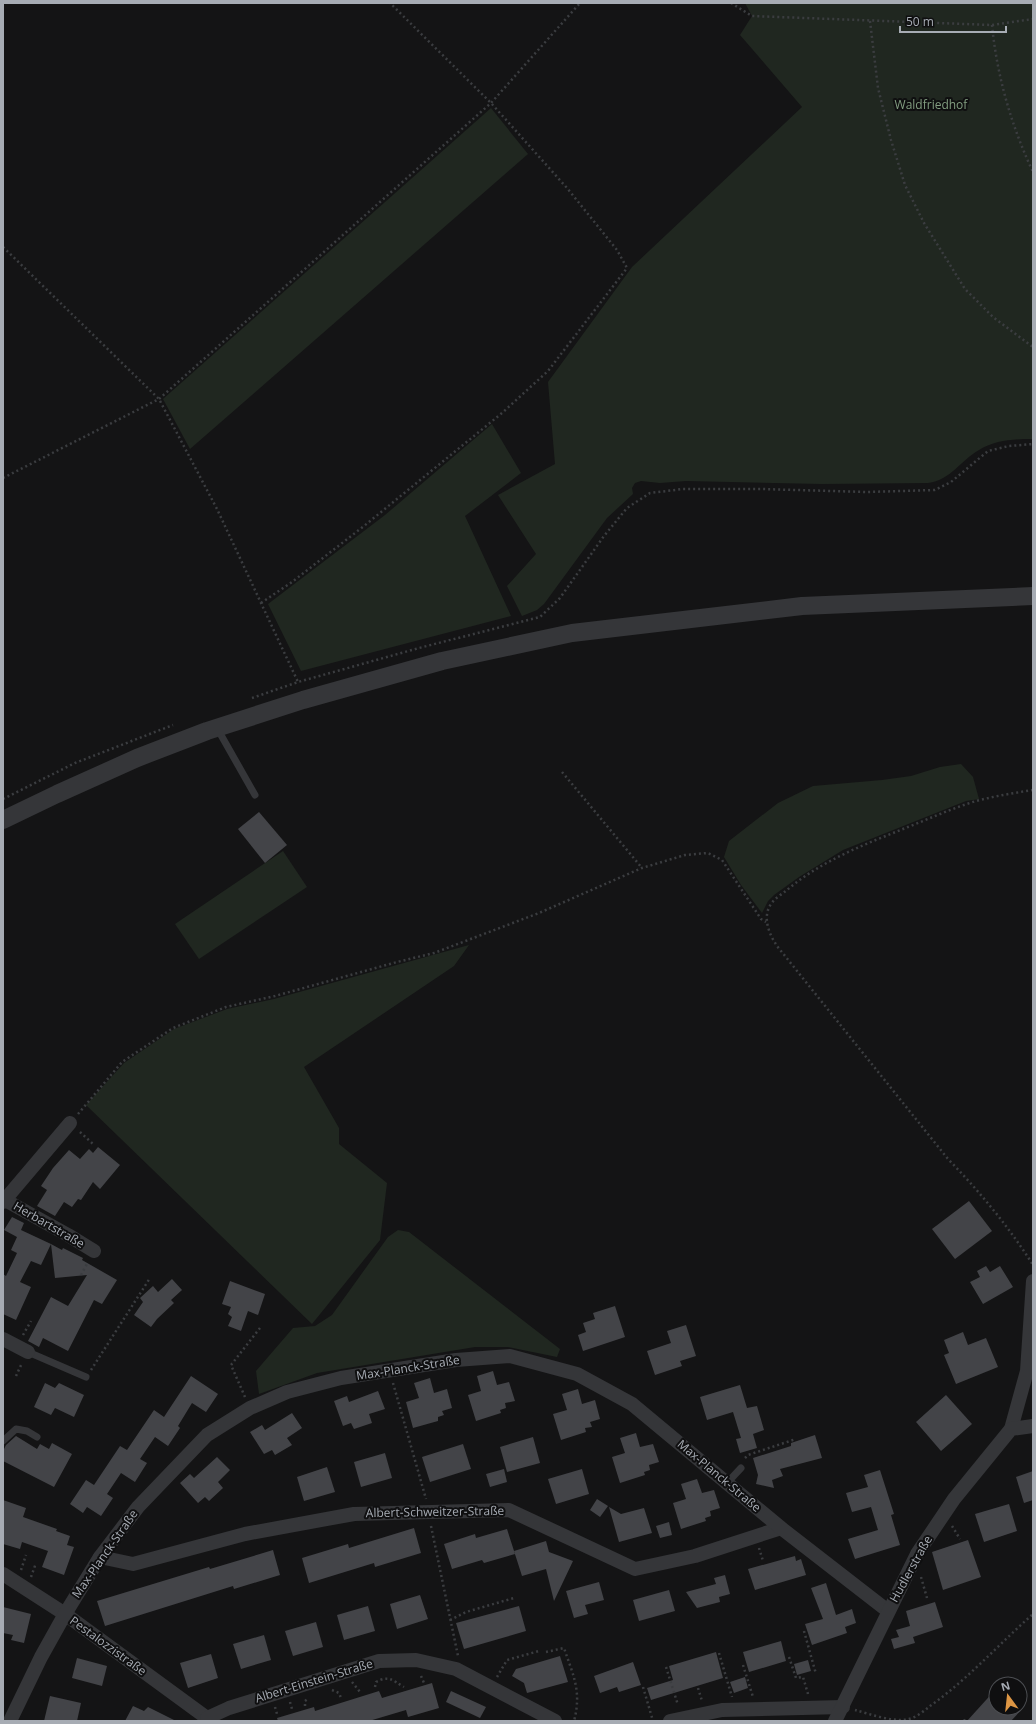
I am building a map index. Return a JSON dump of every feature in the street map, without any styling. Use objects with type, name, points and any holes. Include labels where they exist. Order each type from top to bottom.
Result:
[{"type":"street","points":[[3,820],[138,758],[217,728],[304,700],[442,661],[572,633],[802,606],[1033,596]]},
{"type":"street","name":"Herbartstraße","points":[[70,1123],[4,1201],[68,1234],[94,1251]]},
{"type":"street","points":[[1033,1281],[1027,1371],[1011,1429],[1033,1426]]},
{"type":"street","points":[[3,1339],[28,1352]]},
{"type":"street","name":"Max-Planck-Straße","points":[[10,1721],[41,1657],[100,1557],[138,1507],[207,1435],[250,1408],[287,1392],[341,1378],[456,1360],[510,1356],[577,1374],[632,1404],[781,1528],[888,1611]]},
{"type":"street","name":"Hudlerstraße","points":[[835,1721],[917,1554],[954,1499],[1011,1429]]},
{"type":"street","name":"Albert-Schweitzer-Straße","points":[[100,1557],[133,1564],[244,1534],[354,1514],[508,1510],[635,1569],[695,1556],[781,1528]]},
{"type":"street","name":"Pestalozzistraße","points":[[3,1574],[65,1614],[209,1719]]},
{"type":"street","name":"Albert-Einstein-Straße","points":[[209,1719],[235,1706],[379,1661],[416,1660],[456,1669],[555,1721]]},
{"type":"street","points":[[676,1720],[722,1710],[843,1706]]},
{"type":"lane","points":[[217,728],[255,795]]},
{"type":"lane","points":[[28,1352],[86,1377]]},
{"type":"lane","points":[[3,1441],[16,1429],[27,1431],[37,1437]]},
{"type":"lane","points":[[727,1483],[741,1468]]},
{"type":"path","points":[[261,603],[292,582],[370,521],[484,428],[548,372],[627,268],[617,250],[566,188],[491,103],[390,3]]},
{"type":"path","points":[[3,478],[159,399],[491,103],[580,3]]},
{"type":"path","points":[[731,3],[752,16],[992,25],[1033,19]]},
{"type":"path","points":[[870,21],[878,88],[891,140],[905,185],[924,223],[965,289],[993,317],[1033,347]]},
{"type":"path","points":[[992,25],[1000,82],[1033,172]]},
{"type":"path","points":[[3,247],[159,399],[217,509],[298,682],[304,700]]},
{"type":"path","points":[[247,700],[298,682],[540,617],[560,598],[604,536],[627,508],[650,493],[683,489],[762,489],[867,492],[934,490],[951,482],[988,451],[1009,446],[1033,444]]},
{"type":"path","points":[[3,799],[76,763],[175,725]]},
{"type":"path","points":[[562,772],[642,868]]},
{"type":"path","points":[[1033,790],[991,798],[957,808],[846,852],[801,878],[781,895],[771,904],[766,922],[772,939],[777,946],[948,1159],[976,1187],[1021,1246],[1033,1265]]},
{"type":"path","points":[[70,1123],[122,1062],[173,1028],[226,1007],[275,996],[434,953],[539,913],[642,868],[684,854],[708,852],[722,860],[761,919],[766,922]]},
{"type":"path","points":[[86,1377],[150,1278]]},
{"type":"path","points":[[250,1408],[231,1364],[260,1328]]},
{"type":"path","points":[[741,1468],[742,1462],[748,1455],[796,1439]]},
{"type":"path","points":[[450,1620],[466,1612],[514,1598]]},
{"type":"path","points":[[843,1706],[878,1717],[909,1720],[945,1695],[1033,1614]]},
{"type":"path","points":[[804,1631],[816,1674]]},
{"type":"path","points":[[546,1652],[564,1648],[577,1688],[576,1713],[574,1721]]},
{"type":"path","points":[[491,1688],[507,1660],[538,1651]]},
{"type":"path","points":[[719,1653],[735,1710]]},
{"type":"path","points":[[789,1657],[796,1678],[803,1677],[812,1708]]},
{"type":"path","points":[[743,1665],[756,1709]]},
{"type":"path","points":[[666,1667],[676,1720]]},
{"type":"path","points":[[376,1687],[376,1682],[384,1678],[391,1679],[404,1687]]},
{"type":"path","points":[[643,1687],[653,1721]]},
{"type":"path","points":[[327,1692],[333,1690],[339,1693],[341,1698]]},
{"type":"green space","name":"Waldfriedhof","points":[[745,3],[1033,3],[1033,439],[1019,439],[992,444],[973,454],[943,478],[928,483],[822,484],[686,481],[660,483],[641,481],[635,483],[632,488],[633,494],[607,518],[544,604],[537,610],[522,616],[507,586],[536,554],[498,495],[555,464],[548,382],[632,267],[802,107],[740,35],[752,16]]},
{"type":"green space","points":[[491,108],[528,154],[190,449],[163,399]]},
{"type":"green space","points":[[492,424],[521,473],[465,516],[511,616],[301,671],[268,604],[385,515]]},
{"type":"green space","points":[[961,764],[973,777],[979,799],[966,801],[843,850],[799,877],[774,895],[768,901],[762,913],[741,885],[724,857],[729,841],[778,803],[813,786],[911,776],[940,767]]},
{"type":"green space","points":[[283,851],[307,887],[199,959],[175,924]]},
{"type":"green space","points":[[469,945],[454,966],[304,1067],[339,1128],[339,1144],[387,1183],[380,1240],[312,1324],[86,1105],[124,1063],[174,1029],[227,1009],[274,999]]},
{"type":"green space","points":[[398,1230],[409,1232],[560,1349],[557,1357],[508,1347],[475,1347],[317,1373],[259,1394],[256,1371],[293,1328],[315,1326],[332,1315],[388,1237]]},
{"type":"building","points":[[259,812],[287,845],[265,863],[238,829]]},
{"type":"building","points":[[98,1147],[120,1165],[100,1189],[93,1182],[81,1200],[78,1199],[72,1207],[64,1202],[55,1216],[37,1206],[47,1190],[41,1186],[53,1168],[69,1150],[80,1159],[89,1149],[93,1153]]},
{"type":"building","points":[[969,1201],[992,1231],[955,1259],[932,1229]]},
{"type":"building","points":[[12,1217],[24,1223],[21,1230],[51,1244],[41,1265],[31,1261],[20,1282],[31,1287],[16,1320],[3,1314],[3,1274],[6,1276],[17,1253],[11,1250],[17,1237],[4,1230]]},
{"type":"building","points":[[51,1244],[83,1258],[82,1260],[117,1280],[102,1304],[94,1300],[68,1351],[43,1338],[39,1347],[28,1341],[51,1297],[68,1306],[87,1275],[55,1278]]},
{"type":"building","points":[[986,1266],[990,1272],[1000,1266],[1013,1287],[983,1304],[970,1282],[980,1277],[977,1271]]},
{"type":"building","points":[[172,1279],[182,1290],[171,1300],[174,1303],[157,1319],[151,1327],[134,1315],[143,1302],[140,1298],[153,1286],[158,1292]]},
{"type":"building","points":[[230,1281],[265,1294],[258,1315],[248,1311],[241,1331],[228,1326],[232,1317],[228,1314],[231,1307],[222,1304]]},
{"type":"building","points":[[615,1306],[625,1337],[583,1351],[578,1335],[586,1332],[583,1323],[595,1319],[593,1313]]},
{"type":"building","points":[[686,1325],[696,1356],[680,1361],[682,1366],[655,1375],[647,1351],[671,1343],[667,1331]]},
{"type":"building","points":[[963,1332],[968,1345],[986,1338],[998,1367],[956,1384],[944,1355],[949,1353],[944,1340]]},
{"type":"building","points":[[493,1371],[497,1385],[509,1382],[515,1401],[505,1403],[506,1408],[500,1410],[501,1413],[476,1421],[468,1395],[481,1391],[477,1376]]},
{"type":"building","points":[[191,1376],[218,1394],[206,1412],[192,1403],[178,1426],[180,1428],[168,1446],[155,1437],[140,1459],[147,1463],[135,1482],[121,1473],[107,1494],[113,1498],[101,1516],[87,1507],[83,1513],[70,1504],[86,1480],[94,1485],[120,1446],[127,1450],[154,1410],[164,1417]]},
{"type":"building","points":[[430,1378],[434,1393],[447,1389],[452,1408],[442,1411],[444,1415],[438,1417],[438,1421],[413,1428],[406,1402],[419,1398],[414,1383]]},
{"type":"building","points":[[45,1383],[55,1388],[59,1383],[84,1395],[74,1417],[55,1408],[51,1415],[34,1407]]},
{"type":"building","points":[[740,1385],[747,1408],[757,1406],[764,1430],[753,1434],[757,1448],[740,1453],[736,1439],[741,1438],[733,1412],[707,1420],[700,1397]]},
{"type":"building","points":[[578,1389],[582,1404],[595,1400],[600,1419],[590,1422],[592,1427],[585,1428],[586,1432],[561,1440],[553,1414],[567,1410],[562,1394]]},
{"type":"building","points":[[378,1391],[385,1409],[369,1414],[372,1423],[354,1429],[351,1423],[343,1426],[334,1401],[347,1396],[349,1402]]},
{"type":"building","points":[[946,1395],[972,1424],[941,1451],[916,1422]]},
{"type":"building","points":[[292,1413],[302,1428],[287,1438],[292,1445],[275,1455],[272,1450],[264,1454],[250,1432],[262,1425],[265,1430]]},
{"type":"building","points":[[636,1433],[640,1447],[653,1444],[659,1462],[649,1465],[650,1470],[644,1472],[645,1475],[620,1483],[612,1457],[625,1453],[620,1438]]},
{"type":"building","points":[[815,1435],[822,1458],[780,1469],[783,1476],[772,1480],[774,1488],[756,1484],[758,1475],[753,1458],[791,1446],[791,1443]]},
{"type":"building","points":[[16,1436],[37,1449],[40,1444],[49,1449],[52,1443],[72,1454],[54,1487],[3,1461],[3,1451],[6,1445]]},
{"type":"building","points":[[533,1437],[540,1463],[507,1472],[500,1447]]},
{"type":"building","points":[[463,1444],[471,1469],[430,1482],[422,1457]]},
{"type":"building","points":[[385,1453],[392,1478],[361,1487],[354,1462]]},
{"type":"building","points":[[217,1457],[230,1470],[218,1482],[223,1488],[209,1501],[205,1497],[198,1503],[180,1483],[190,1474],[194,1478]]},
{"type":"building","points":[[327,1467],[335,1492],[304,1501],[297,1477]]},
{"type":"building","points":[[504,1469],[507,1482],[490,1487],[486,1474]]},
{"type":"building","points":[[582,1469],[589,1494],[556,1504],[548,1479]]},
{"type":"building","points":[[880,1470],[894,1514],[891,1515],[900,1545],[855,1559],[848,1539],[878,1530],[871,1507],[852,1512],[846,1493],[868,1487],[864,1475]]},
{"type":"building","points":[[1033,1471],[1033,1500],[1024,1503],[1016,1477]]},
{"type":"building","points":[[697,1479],[702,1493],[714,1490],[720,1508],[710,1511],[711,1516],[705,1518],[706,1521],[681,1529],[673,1503],[686,1499],[681,1484]]},
{"type":"building","points":[[597,1499],[608,1506],[600,1517],[590,1510]]},
{"type":"building","points":[[3,1500],[26,1508],[23,1517],[57,1529],[56,1531],[70,1536],[67,1545],[74,1547],[64,1575],[42,1567],[48,1551],[22,1542],[20,1549],[3,1544]]},
{"type":"building","points":[[1009,1504],[1017,1531],[984,1542],[975,1514]]},
{"type":"building","points":[[609,1507],[621,1514],[644,1508],[652,1533],[619,1542]]},
{"type":"building","points":[[669,1522],[672,1535],[660,1538],[656,1526]]},
{"type":"building","points":[[414,1528],[421,1553],[375,1567],[374,1563],[309,1583],[302,1558],[348,1544],[349,1548]]},
{"type":"building","points":[[507,1529],[515,1554],[484,1563],[482,1560],[452,1569],[444,1544],[475,1534],[476,1538]]},
{"type":"building","points":[[968,1540],[981,1577],[943,1590],[932,1552]]},
{"type":"building","points":[[546,1541],[549,1552],[573,1561],[554,1601],[546,1569],[522,1576],[514,1551]]},
{"type":"building","points":[[273,1550],[280,1575],[234,1589],[233,1586],[105,1626],[97,1601],[209,1567],[210,1569]]},
{"type":"building","points":[[795,1556],[796,1561],[801,1559],[806,1575],[755,1590],[748,1569]]},
{"type":"building","points":[[725,1575],[730,1594],[719,1597],[720,1602],[697,1608],[686,1592],[716,1584],[714,1578]]},
{"type":"building","points":[[599,1582],[604,1600],[585,1605],[588,1614],[574,1618],[566,1591]]},
{"type":"building","points":[[826,1583],[836,1615],[852,1609],[856,1623],[845,1627],[847,1633],[812,1645],[805,1624],[823,1619],[811,1588]]},
{"type":"building","points":[[669,1590],[675,1611],[639,1621],[633,1600]]},
{"type":"building","points":[[420,1595],[428,1619],[397,1629],[390,1604]]},
{"type":"building","points":[[935,1602],[943,1627],[913,1637],[915,1643],[894,1649],[891,1639],[899,1637],[896,1630],[910,1626],[906,1611]]},
{"type":"building","points":[[368,1606],[375,1631],[344,1640],[337,1615]]},
{"type":"building","points":[[519,1606],[526,1631],[464,1649],[456,1623]]},
{"type":"building","points":[[3,1607],[31,1614],[24,1643],[11,1640],[13,1635],[3,1633]]},
{"type":"building","points":[[316,1622],[323,1647],[293,1656],[285,1631]]},
{"type":"building","points":[[264,1635],[271,1660],[241,1669],[233,1644]]},
{"type":"building","points":[[781,1641],[786,1661],[749,1672],[743,1652]]},
{"type":"building","points":[[716,1652],[723,1678],[651,1700],[647,1688],[673,1680],[669,1666]]},
{"type":"building","points":[[211,1654],[218,1678],[188,1688],[180,1663]]},
{"type":"building","points":[[560,1656],[568,1682],[527,1693],[524,1683],[512,1676],[516,1669]]},
{"type":"building","points":[[77,1658],[107,1666],[102,1686],[72,1678]]},
{"type":"building","points":[[808,1660],[811,1671],[797,1675],[794,1664]]},
{"type":"building","points":[[633,1662],[641,1685],[619,1692],[617,1687],[600,1693],[594,1676]]},
{"type":"building","points":[[745,1677],[748,1688],[734,1693],[730,1682]]},
{"type":"building","points":[[432,1683],[439,1708],[408,1717],[406,1710],[369,1721],[278,1721],[277,1718],[314,1707],[315,1711],[379,1691],[382,1698]]},
{"type":"building","points":[[451,1691],[486,1707],[480,1718],[446,1702]]},
{"type":"building","points":[[50,1696],[81,1703],[77,1721],[44,1721]]},
{"type":"building","points":[[988,1698],[988,1716],[1016,1716],[1011,1721],[967,1721]]},
{"type":"building","points":[[133,1706],[144,1711],[148,1707],[176,1721],[125,1721]]}]
